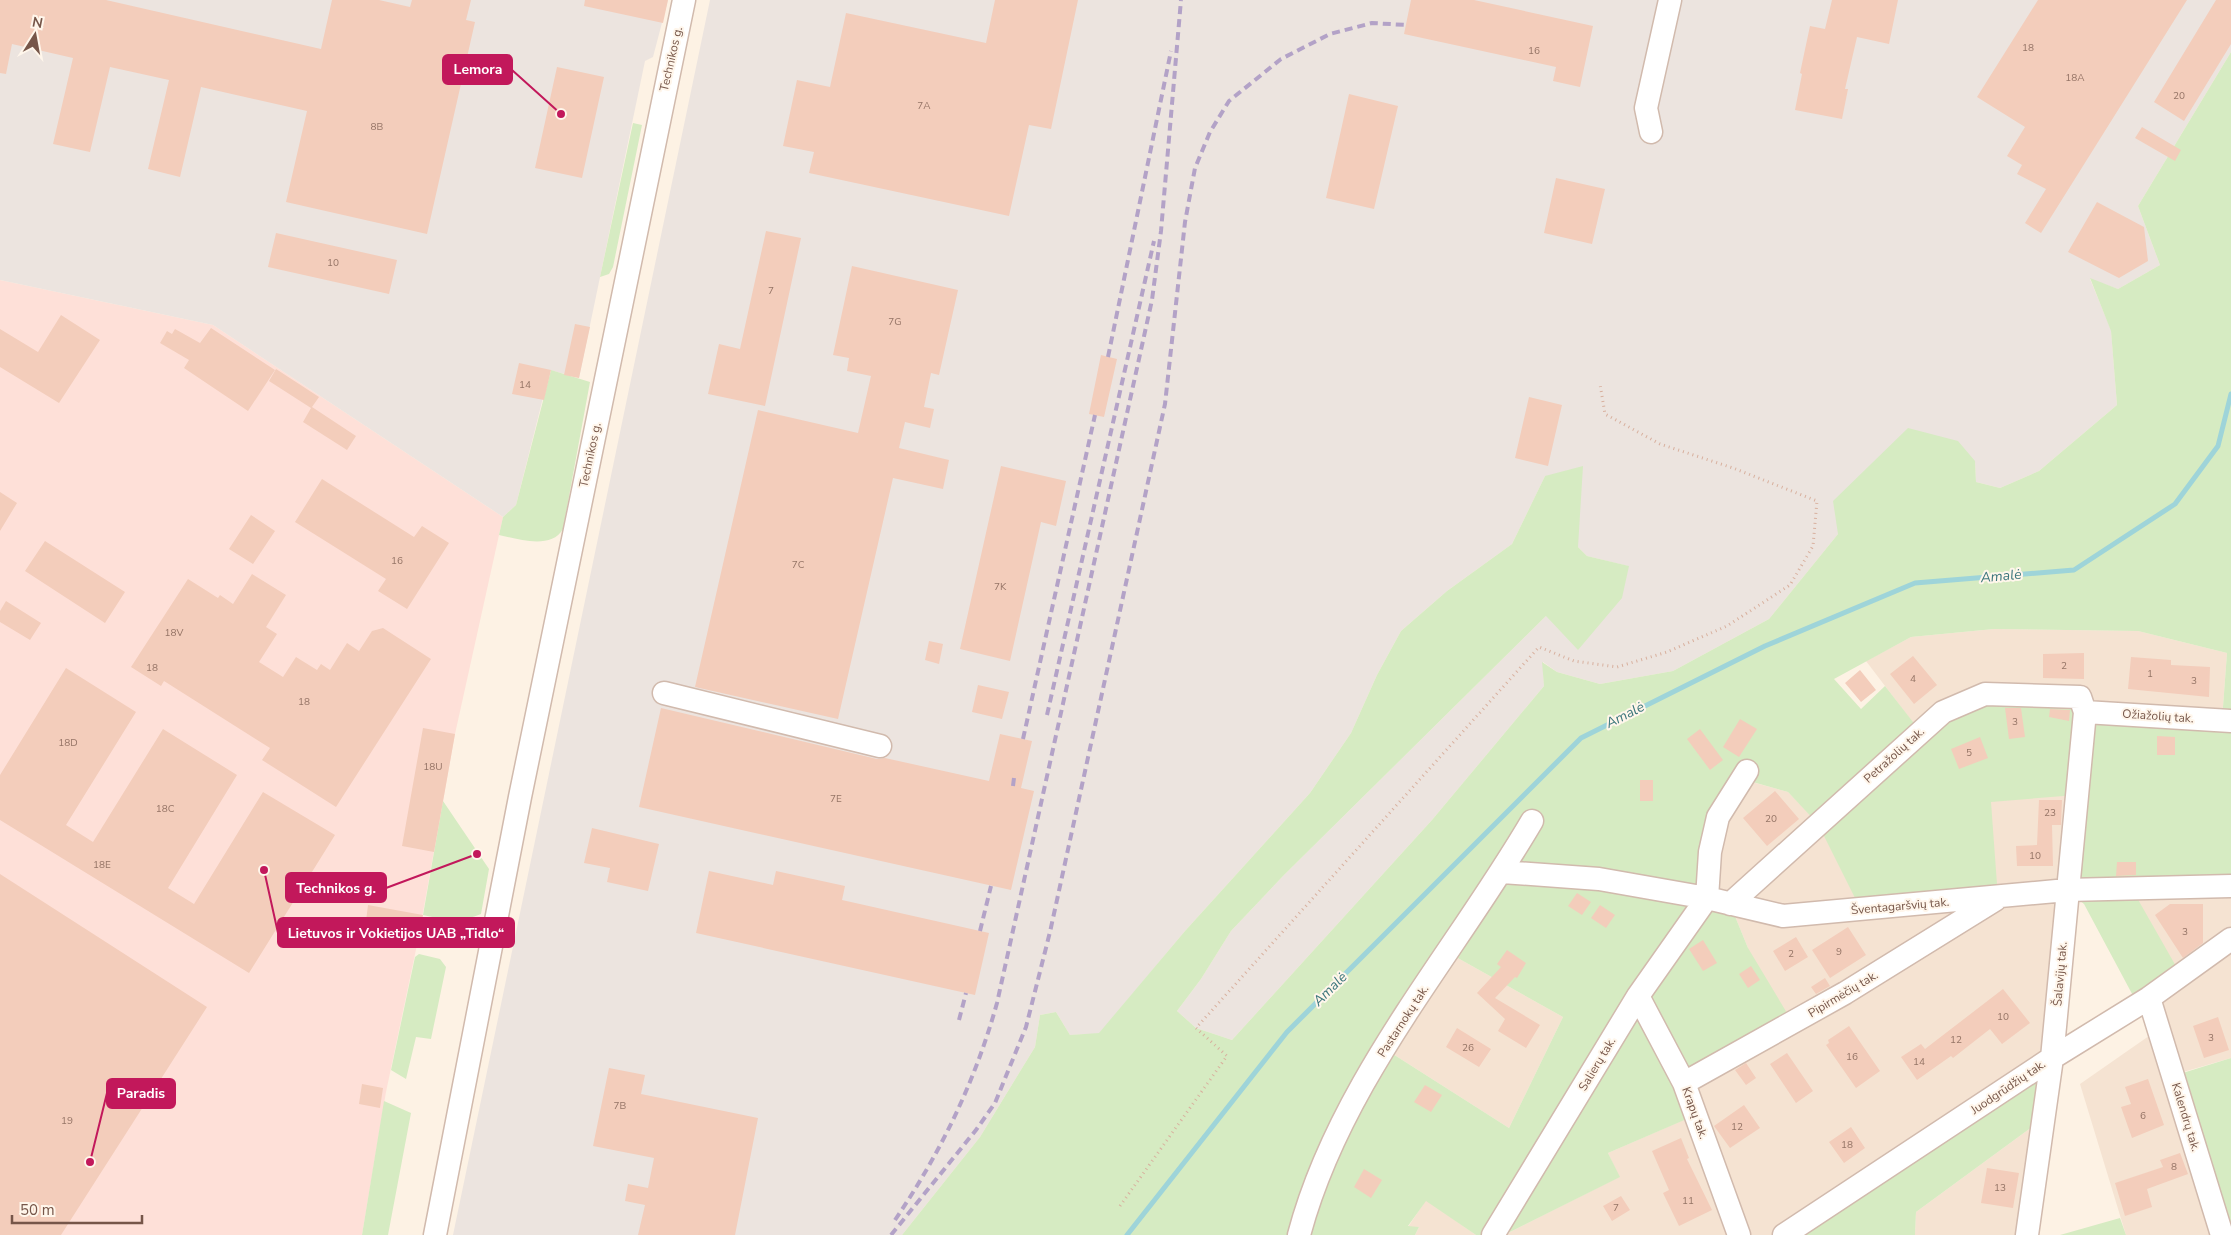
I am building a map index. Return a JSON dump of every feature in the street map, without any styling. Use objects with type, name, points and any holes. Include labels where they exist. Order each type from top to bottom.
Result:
[{"type":"street","name":"Technikos g.","points":[[435,1235],[518,806],[684,0]]},
{"type":"street","points":[[1651,132],[1646,108],[1670,0]]},
{"type":"street","points":[[664,693],[880,746]]},
{"type":"street","name":"Petražolių tak.","points":[[1730,904],[1943,712],[1984,694],[2080,697],[2085,712]]},
{"type":"street","name":"Ožiažolių tak.","points":[[2085,712],[2231,721]]},
{"type":"street","name":"Šalavijų tak.","points":[[2027,1235],[2052,1058],[2085,712]]},
{"type":"street","points":[[1707,898],[1710,852],[1718,817],[1747,771]]},
{"type":"street","name":"Pastarnokų tak.","points":[[1299,1235],[1307,1206],[1354,1098],[1469,918],[1502,872],[1532,821]]},
{"type":"street","name":"Šventagaršvių tak.","points":[[1502,872],[1599,879],[1707,898],[1783,916],[1998,898],[2067,890],[2231,886]]},
{"type":"street","name":"Salierų tak.","points":[[1493,1235],[1638,996],[1707,898]]},
{"type":"street","name":"Pipirmėčių tak.","points":[[1684,1084],[1845,994],[1998,898]]},
{"type":"street","name":"Juodgrūdžių tak.","points":[[1784,1235],[2052,1058],[2149,998],[2231,939]]},
{"type":"street","name":"Krapų tak.","points":[[1638,996],[1684,1084],[1739,1235]]},
{"type":"street","name":"Kalendrų tak.","points":[[2149,998],[2222,1235]]},
{"type":"path","points":[[1120,1206],[1227,1056],[1196,1028],[1539,647],[1574,661],[1618,668],[1667,652],[1728,626],[1790,585],[1809,554],[1813,546],[1817,501],[1733,468],[1660,444],[1605,414],[1600,384]]},
{"type":"shaded area","points":[[0,0],[668,0],[653,57],[645,61],[579,378],[550,370],[516,505],[503,517],[213,325],[0,280]]},
{"type":"shaded area","points":[[710,0],[2231,0],[2231,52],[2138,206],[2160,265],[2118,289],[2090,279],[2111,330],[2117,405],[2039,471],[2000,488],[1976,482],[1975,461],[1838,534],[1769,619],[1673,671],[1600,684],[1557,672],[1543,662],[1544,686],[1432,820],[1232,1040],[1196,1028],[1177,1011],[1201,979],[1231,931],[1284,875],[1546,616],[1628,566],[1587,556],[1578,547],[1545,476],[1512,544],[1447,591],[1401,631],[1377,675],[1351,733],[1310,793],[1185,931],[1099,1034],[1070,1035],[1056,1012],[1040,1015],[1035,1047],[980,1137],[902,1235],[453,1235]]},
{"type":"shaded area","points":[[0,280],[213,325],[503,517],[455,734],[418,940],[386,1092],[362,1235],[0,1235]]},
{"type":"shaded area","points":[[1994,629],[2138,631],[2227,653],[2222,720],[1920,732],[1866,661],[1911,637]]},
{"type":"shaded area","points":[[1741,779],[1788,792],[1819,824],[1991,801],[2077,794],[2052,1058],[1784,1235],[1504,1235],[1619,1177],[1608,1153],[1695,1115],[1684,1083],[1748,948],[1730,904],[1707,898],[1710,852]]},
{"type":"shaded area","points":[[2231,886],[2231,1058],[2173,1075],[2222,1235],[2126,1235],[2080,1084],[2159,1029],[2132,888]]},
{"type":"shaded area","points":[[1447,952],[1563,1017],[1509,1128],[1385,1049]]},
{"type":"shaded area","points":[[2043,1119],[2027,1235],[1915,1235],[1916,1212]]},
{"type":"shaded area","points":[[1426,1200],[1476,1235],[1415,1235],[1419,1227],[1408,1227]]},
{"type":"green space","points":[[2231,52],[2231,886],[2132,889],[2181,975],[2138,1005],[2084,904],[2067,890],[2076,795],[1991,802],[1998,898],[1861,910],[1818,824],[1788,792],[1742,779],[1718,817],[1707,898],[1730,904],[1748,948],[1793,1023],[1684,1083],[1696,1115],[1608,1153],[1620,1177],[1504,1235],[1476,1235],[1426,1201],[1408,1226],[1419,1227],[1415,1235],[902,1235],[980,1137],[1035,1047],[1040,1015],[1056,1012],[1070,1035],[1099,1033],[1185,931],[1310,793],[1351,733],[1377,675],[1401,631],[1447,591],[1512,544],[1545,476],[1583,466],[1578,547],[1587,556],[1629,566],[1622,598],[1578,650],[1546,616],[1284,875],[1231,931],[1201,979],[1177,1011],[1196,1028],[1232,1040],[1432,820],[1544,686],[1542,662],[1557,672],[1600,684],[1673,671],[1769,619],[1838,534],[1833,501],[1908,428],[1958,441],[1975,461],[1976,482],[2000,488],[2039,471],[2117,405],[2111,331],[2090,278],[2118,289],[2160,265],[2138,206]],"holes":[[[1994,629],[2138,631],[2227,653],[2222,720],[2085,712],[2080,697],[1985,694],[1920,731],[1885,686],[1861,709],[1834,679],[1911,637]],[[1447,952],[1563,1017],[1509,1128],[1385,1049]]]},
{"type":"green space","points":[[633,123],[642,125],[613,267],[609,274],[600,277]]},
{"type":"green space","points":[[551,370],[590,382],[563,529],[551,539],[542,541],[499,535],[503,517],[516,505]]},
{"type":"green space","points":[[443,801],[489,869],[481,914],[466,919],[445,919],[423,915]]},
{"type":"green space","points":[[419,954],[440,959],[446,967],[431,1039],[416,1037],[406,1079],[391,1070],[415,957]]},
{"type":"green space","points":[[2052,1058],[2043,1119],[1916,1212],[1915,1235],[1784,1235]]},
{"type":"green space","points":[[2231,1058],[2231,1235],[2173,1076]]},
{"type":"green space","points":[[384,1101],[411,1113],[388,1235],[362,1235]]},
{"type":"green space","points":[[2120,1218],[2126,1235],[2060,1235]]},
{"type":"building","points":[[0,0],[106,0],[321,49],[332,0],[379,0],[410,7],[412,0],[471,0],[466,20],[475,22],[427,234],[286,202],[307,111],[201,87],[180,177],[148,169],[169,80],[110,67],[90,152],[53,144],[73,58],[12,44],[6,74],[0,73]]},
{"type":"building","points":[[585,0],[668,0],[663,23],[584,6]]},
{"type":"building","points":[[995,0],[1078,0],[1051,129],[1029,125],[1009,216],[809,173],[814,152],[783,146],[797,80],[830,87],[846,13],[986,43]]},
{"type":"building","points":[[1411,0],[1474,0],[1593,26],[1580,87],[1553,81],[1556,67],[1404,34]]},
{"type":"building","points":[[1832,0],[1898,0],[1889,44],[1857,37],[1845,89],[1848,89],[1842,119],[1795,110],[1802,74],[1800,73],[1810,26],[1825,29]]},
{"type":"building","points":[[2038,0],[2187,0],[2041,233],[2025,223],[2046,189],[2017,174],[2022,165],[2007,156],[2025,127],[1977,97]]},
{"type":"building","points":[[2216,0],[2231,0],[2231,44],[2184,121],[2154,102]]},
{"type":"building","points":[[557,67],[604,77],[582,178],[535,168]]},
{"type":"building","points":[[1349,94],[1398,106],[1374,209],[1326,198]]},
{"type":"building","points":[[2142,127],[2181,150],[2175,161],[2135,138]]},
{"type":"building","points":[[1556,178],[1605,189],[1592,244],[1544,233]]},
{"type":"building","points":[[2097,202],[2144,227],[2148,261],[2119,278],[2068,252]]},
{"type":"building","points":[[766,231],[801,238],[765,406],[708,394],[719,344],[740,349]]},
{"type":"building","points":[[276,233],[397,260],[389,294],[268,267]]},
{"type":"building","points":[[852,266],[958,290],[939,375],[931,373],[924,407],[934,409],[930,428],[905,422],[899,448],[949,460],[943,489],[893,478],[838,719],[695,687],[758,410],[858,433],[871,376],[847,371],[849,358],[833,355]]},
{"type":"building","points":[[61,315],[100,340],[59,403],[0,367],[0,329],[38,352]]},
{"type":"building","points":[[575,324],[590,327],[579,378],[564,375]]},
{"type":"building","points":[[211,328],[275,370],[248,411],[184,368],[189,360],[160,343],[167,331],[172,334],[175,329],[200,343]]},
{"type":"building","points":[[1101,355],[1117,359],[1104,417],[1089,414]]},
{"type":"building","points":[[519,363],[551,370],[544,400],[512,394]]},
{"type":"building","points":[[276,369],[319,397],[312,407],[356,436],[347,450],[303,422],[311,408],[269,381]]},
{"type":"building","points":[[1529,397],[1562,405],[1548,466],[1515,458]]},
{"type":"building","points":[[1001,466],[1066,481],[1056,526],[1041,522],[1010,661],[960,649]]},
{"type":"building","points":[[322,479],[414,537],[422,526],[449,543],[407,609],[378,591],[386,579],[295,522]]},
{"type":"building","points":[[0,492],[17,503],[0,531]]},
{"type":"building","points":[[251,515],[275,531],[253,564],[229,549]]},
{"type":"building","points":[[45,541],[125,592],[105,623],[25,571]]},
{"type":"building","points":[[252,574],[286,595],[266,627],[277,634],[259,662],[283,677],[296,657],[317,670],[321,664],[330,670],[347,643],[359,651],[372,631],[383,628],[431,659],[336,807],[262,760],[270,748],[164,681],[161,686],[131,667],[188,579],[218,598],[220,595],[233,604]]},
{"type":"building","points":[[6,601],[41,623],[30,640],[0,622],[0,611]]},
{"type":"building","points":[[929,641],[943,644],[939,664],[925,660]]},
{"type":"building","points":[[2084,653],[2084,679],[2043,678],[2043,654]]},
{"type":"building","points":[[1913,656],[1937,685],[1914,704],[1890,674]]},
{"type":"building","points":[[2131,657],[2171,660],[2171,665],[2210,667],[2209,697],[2128,689]]},
{"type":"building","points":[[66,668],[136,712],[66,825],[93,842],[163,729],[237,775],[168,888],[194,904],[263,792],[335,835],[249,973],[0,820],[0,775]]},
{"type":"building","points":[[1860,670],[1876,690],[1861,702],[1845,683]]},
{"type":"building","points":[[978,685],[1009,692],[1002,719],[972,712]]},
{"type":"building","points":[[661,708],[877,759],[885,758],[989,781],[1000,734],[1032,741],[1021,788],[1034,791],[1011,890],[639,807]]},
{"type":"building","points":[[2005,708],[2021,708],[2025,737],[2009,739]]},
{"type":"building","points":[[2050,709],[2070,710],[2069,721],[2049,717]]},
{"type":"building","points":[[1740,719],[1757,729],[1739,757],[1723,747]]},
{"type":"building","points":[[423,728],[455,734],[434,852],[402,846]]},
{"type":"building","points":[[1700,729],[1723,760],[1710,770],[1687,739]]},
{"type":"building","points":[[2157,736],[2175,737],[2175,755],[2157,755]]},
{"type":"building","points":[[1980,737],[1988,758],[1959,769],[1951,749]]},
{"type":"building","points":[[1640,780],[1653,780],[1653,801],[1640,801]]},
{"type":"building","points":[[1775,791],[1799,819],[1767,846],[1743,818]]},
{"type":"building","points":[[2039,800],[2062,800],[2061,825],[2052,825],[2053,866],[2017,866],[2016,846],[2037,845]]},
{"type":"building","points":[[592,828],[659,844],[648,891],[607,882],[610,868],[584,863]]},
{"type":"building","points":[[2117,862],[2136,862],[2136,875],[2116,876]]},
{"type":"building","points":[[709,871],[773,885],[776,871],[845,886],[842,900],[989,933],[975,995],[696,933]]},
{"type":"building","points":[[0,874],[207,1007],[61,1235],[0,1235]]},
{"type":"building","points":[[1577,893],[1591,902],[1582,915],[1568,906]]},
{"type":"building","points":[[2170,904],[2203,904],[2203,943],[2183,958],[2155,915]]},
{"type":"building","points":[[368,905],[423,915],[418,940],[381,933],[383,924],[366,921]]},
{"type":"building","points":[[1600,905],[1615,915],[1606,928],[1591,918]]},
{"type":"building","points":[[1848,927],[1866,955],[1830,978],[1812,950]]},
{"type":"building","points":[[1796,937],[1808,957],[1785,971],[1773,951]]},
{"type":"building","points":[[1703,940],[1717,963],[1703,971],[1689,949]]},
{"type":"building","points":[[1507,950],[1526,963],[1517,978],[1515,977],[1495,998],[1540,1025],[1526,1048],[1498,1031],[1505,1019],[1477,993],[1501,967],[1497,964]]},
{"type":"building","points":[[1751,966],[1760,980],[1748,988],[1739,974]]},
{"type":"building","points":[[1825,978],[1830,986],[1816,994],[1811,987]]},
{"type":"building","points":[[2003,989],[2030,1023],[2002,1044],[1990,1029],[1953,1058],[1951,1056],[1917,1080],[1901,1057],[1921,1044],[1925,1049]]},
{"type":"building","points":[[2218,1017],[2229,1050],[2204,1058],[2193,1026]]},
{"type":"building","points":[[1849,1026],[1880,1071],[1856,1088],[1826,1045],[1829,1043],[1828,1040]]},
{"type":"building","points":[[1457,1028],[1491,1049],[1479,1067],[1446,1047]]},
{"type":"building","points":[[1787,1053],[1813,1091],[1796,1103],[1770,1064]]},
{"type":"building","points":[[1746,1063],[1756,1078],[1746,1085],[1735,1070]]},
{"type":"building","points":[[609,1068],[645,1075],[641,1094],[758,1118],[735,1235],[638,1235],[645,1205],[625,1201],[628,1184],[648,1188],[654,1158],[593,1146]]},
{"type":"building","points":[[2148,1079],[2164,1125],[2132,1138],[2121,1107],[2131,1104],[2125,1087]]},
{"type":"building","points":[[362,1084],[383,1088],[380,1108],[359,1104]]},
{"type":"building","points":[[1425,1085],[1442,1095],[1431,1112],[1414,1102]]},
{"type":"building","points":[[1744,1105],[1760,1128],[1730,1148],[1714,1126]]},
{"type":"building","points":[[1851,1127],[1865,1148],[1844,1163],[1829,1142]]},
{"type":"building","points":[[1681,1138],[1689,1158],[1687,1159],[1712,1210],[1679,1226],[1663,1193],[1669,1190],[1652,1151]]},
{"type":"building","points":[[2180,1153],[2188,1174],[2147,1189],[2152,1207],[2125,1216],[2115,1183],[2163,1167],[2160,1160]]},
{"type":"building","points":[[1987,1168],[2019,1173],[2013,1208],[1981,1203]]},
{"type":"building","points":[[1364,1169],[1382,1180],[1371,1198],[1354,1187]]},
{"type":"building","points":[[1621,1196],[1630,1210],[1612,1221],[1603,1206]]},
{"type":"waterway","name":"Amalė","points":[[1127,1235],[1287,1032],[1581,738],[1765,646],[1915,583],[2074,570],[2175,504],[2218,446],[2231,394]]},
{"type":"railway","points":[[895,1220],[927,1169],[955,1116],[978,1061],[997,1003],[1152,300],[1161,231],[1181,0]]},
{"type":"railway","points":[[891,1235],[976,1130],[995,1103],[1026,1027],[1050,932],[1165,404],[1185,222],[1195,168],[1210,132],[1229,101],[1281,59],[1330,34],[1372,23],[1406,25]]},
{"type":"railway","points":[[1108,357],[1171,51]]},
{"type":"railway","points":[[1047,715],[1154,241]]},
{"type":"railway","points":[[1023,739],[1095,415]]},
{"type":"railway","points":[[1013,786],[1014,778]]},
{"type":"railway","points":[[980,931],[991,886]]},
{"type":"railway","points":[[959,1020],[966,993]]},
{"type":"place","name":"Lemora","points":[[561,114]]},
{"type":"place","name":"Technikos g.","points":[[477,854]]},
{"type":"place","name":"Lietuvos ir Vokietijos UAB „Tidlo“","points":[[264,870]]},
{"type":"place","name":"Paradis","points":[[90,1162]]}]
